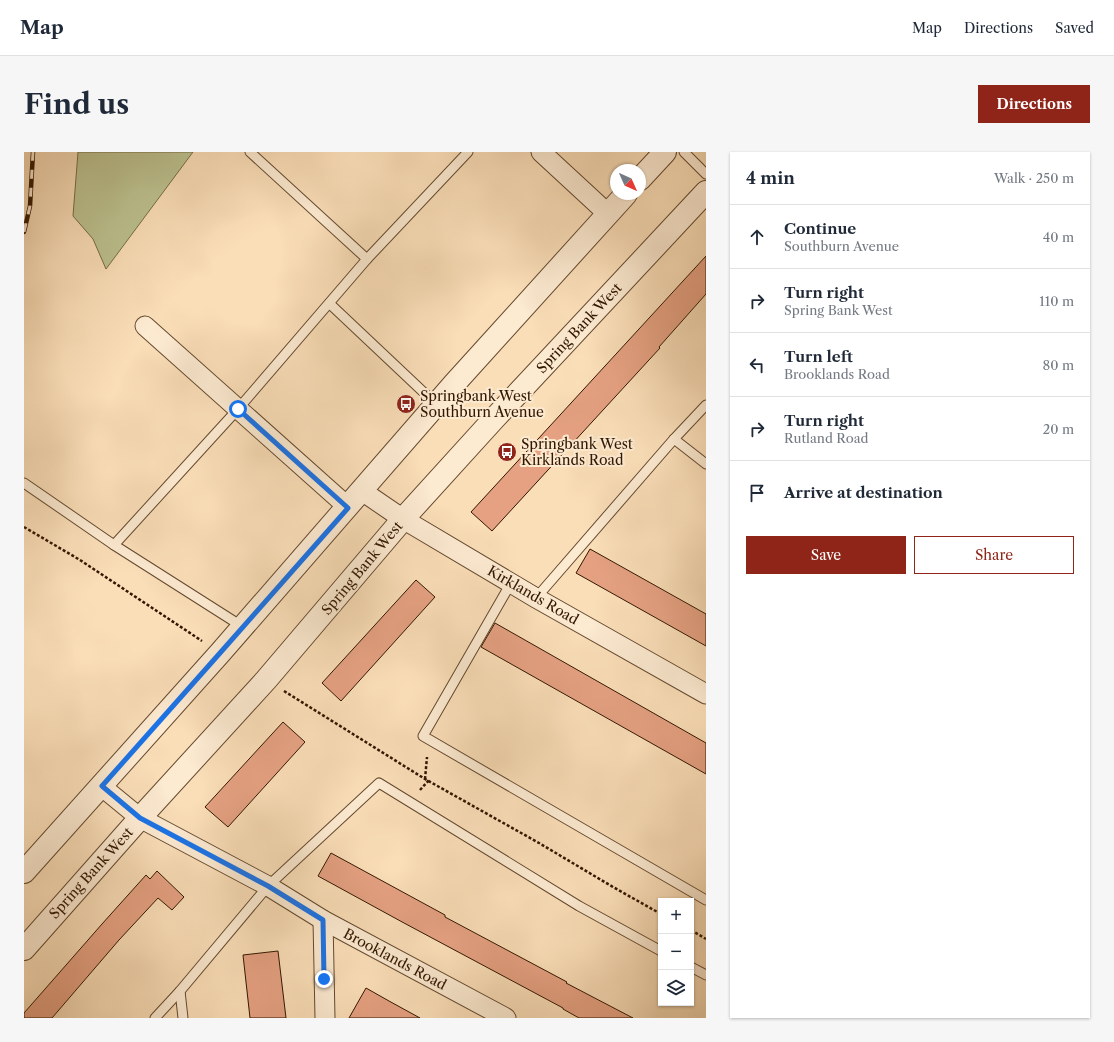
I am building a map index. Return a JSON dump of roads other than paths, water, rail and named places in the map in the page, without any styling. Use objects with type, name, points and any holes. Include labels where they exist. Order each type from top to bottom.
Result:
[{"type":"street","points":[[541,152],[607,214]]},
{"type":"street","points":[[646,173],[665,152]]},
{"type":"street","name":"Spring Bank West","points":[[24,949],[140,818],[266,680],[403,519],[492,421],[706,192]]},
{"type":"street","points":[[24,872],[244,627],[437,405],[620,200]]},
{"type":"street","points":[[145,326],[348,508]]},
{"type":"street","name":"Kirklands Road","points":[[362,491],[403,519],[536,598],[706,694]]},
{"type":"street","name":"Brooklands Road","points":[[102,786],[140,818],[268,886],[323,920],[506,1018]]},
{"type":"street","points":[[323,920],[325,1018]]},
{"type":"lane","points":[[250,152],[367,259]]},
{"type":"lane","points":[[114,545],[238,409],[330,304],[367,259],[468,152]]},
{"type":"lane","points":[[684,152],[706,174]]},
{"type":"lane","points":[[330,304],[437,405]]},
{"type":"lane","points":[[536,598],[674,439],[706,405]]},
{"type":"lane","points":[[674,439],[706,464]]},
{"type":"lane","points":[[24,483],[114,545],[244,627]]},
{"type":"lane","points":[[511,583],[423,736],[706,900]]},
{"type":"lane","points":[[155,1018],[180,991],[268,886],[379,783],[579,906],[658,949]]},
{"type":"lane","points":[[694,969],[706,975]]},
{"type":"lane","points":[[180,991],[183,1018]]},
{"type":"railway","points":[[24,232],[30,206],[33,152]]},
{"type":"place","name":"Springbank West Southburn Avenue","points":[[406,404]]},
{"type":"place","name":"Springbank West Kirklands Road","points":[[507,452]]}]
